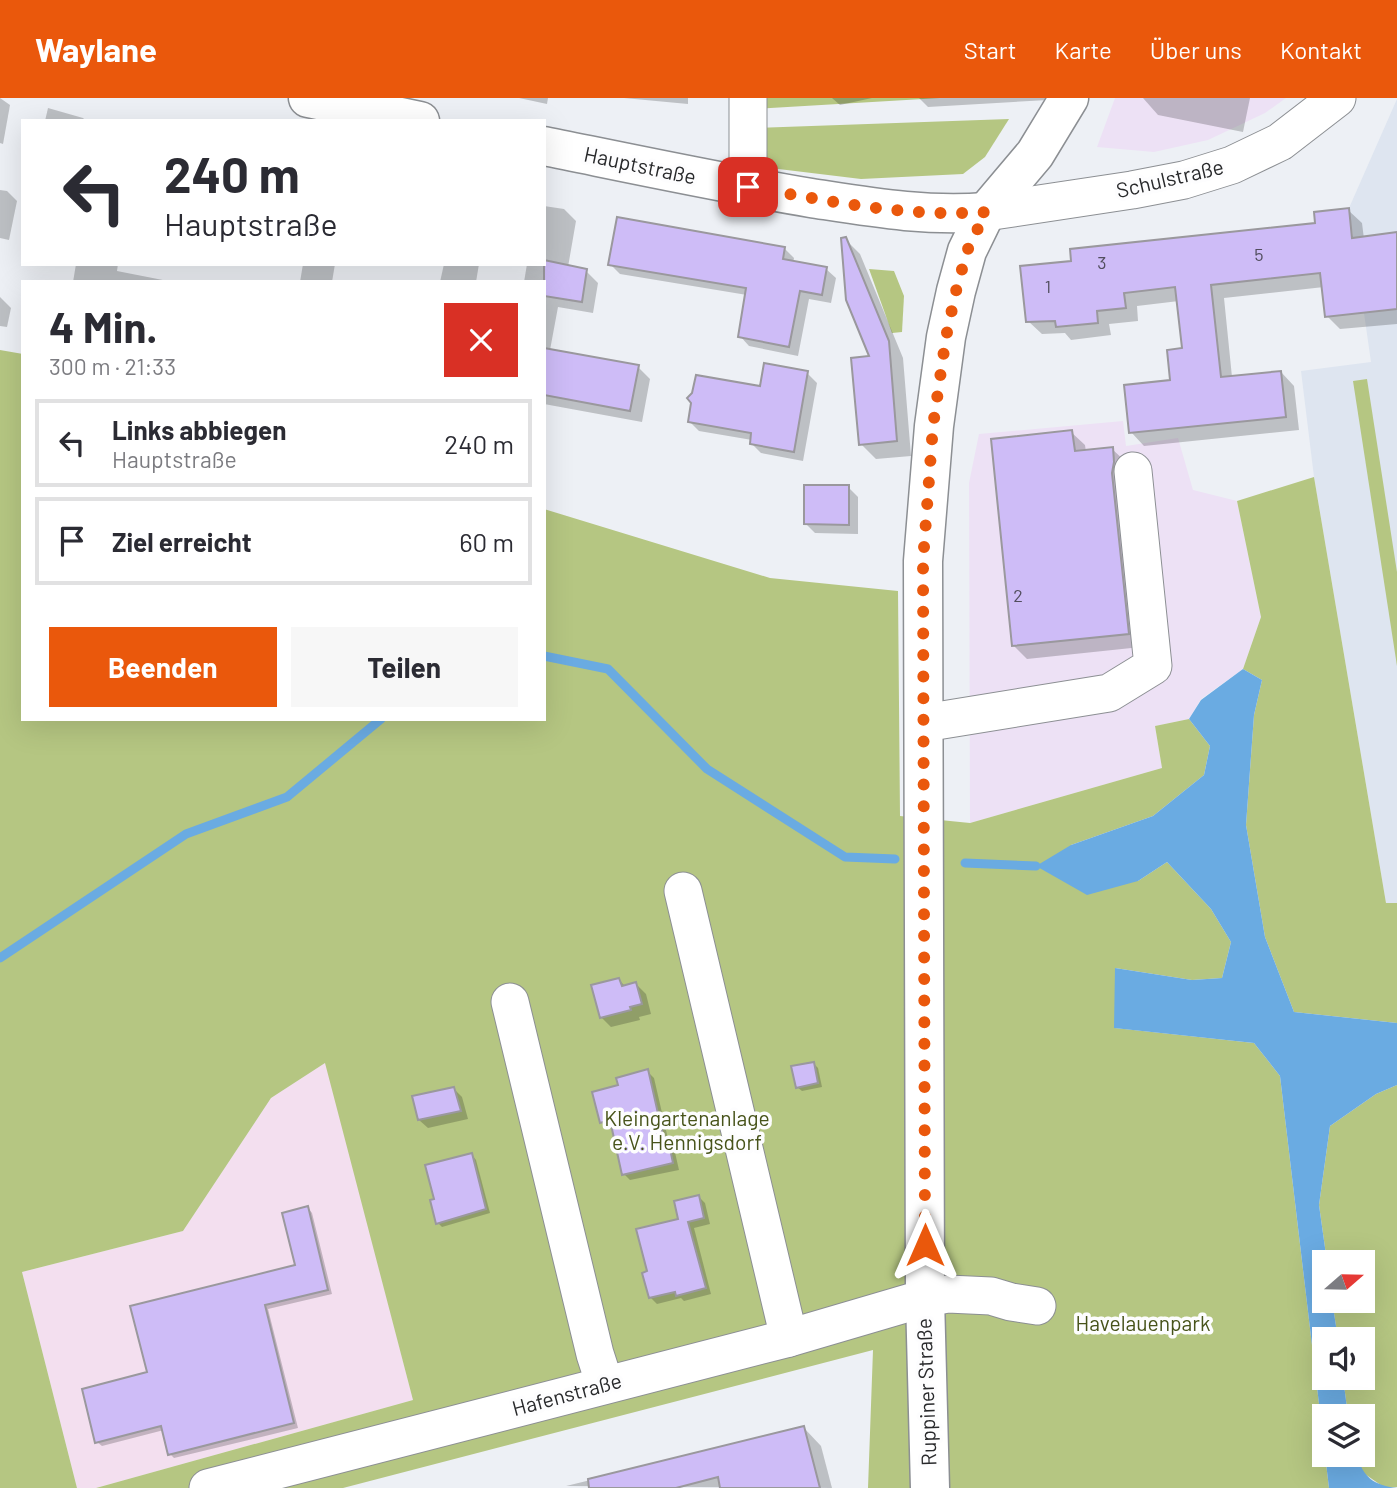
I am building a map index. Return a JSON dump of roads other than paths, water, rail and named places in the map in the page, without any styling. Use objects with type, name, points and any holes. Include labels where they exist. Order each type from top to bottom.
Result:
[{"type":"main road","points":[[309,98],[410,119]]},
{"type":"main road","name":"Ruppiner Straße","points":[[930,1488],[925,1298],[923,561],[933,426],[956,291],[967,251],[986,212],[1035,154],[1069,98]]},
{"type":"main road","name":"Hauptstraße","points":[[546,146],[748,187],[872,207],[934,214],[986,212]]},
{"type":"street","points":[[748,98],[748,187]]},
{"type":"street","name":"Schulstraße","points":[[986,212],[1132,190],[1184,180],[1232,165],[1280,142],[1337,98]]},
{"type":"street","points":[[923,723],[1109,693],[1153,666],[1133,471]]},
{"type":"street","points":[[683,891],[789,1338]]},
{"type":"street","points":[[510,1002],[595,1354],[605,1385]]},
{"type":"street","name":"Hafenstraße","points":[[208,1488],[789,1338],[925,1298],[948,1294],[991,1296],[1037,1306]]},
{"type":"water","points":[[1243,669],[1262,680],[1254,715],[1246,825],[1265,937],[1294,1012],[1397,1023],[1397,1085],[1376,1094],[1330,1126],[1319,1205],[1325,1250],[1312,1250],[1312,1313],[1334,1313],[1336,1327],[1312,1327],[1312,1345],[1280,1076],[1254,1043],[1114,1028],[1115,968],[1192,980],[1222,978],[1231,942],[1211,909],[1167,862],[1138,881],[1087,895],[1036,866],[1071,845],[1153,816],[1204,775],[1210,746],[1189,719],[1201,700]]},
{"type":"water","points":[[1317,1390],[1345,1390],[1346,1404],[1319,1404]]},
{"type":"water","points":[[1327,1467],[1361,1467],[1366,1475],[1376,1482],[1397,1488],[1329,1488]]},
{"type":"waterway","points":[[546,656],[608,669],[707,769],[845,857],[895,859]]},
{"type":"waterway","points":[[0,958],[186,834],[287,797],[379,721]]},
{"type":"waterway","points":[[965,863],[1036,866]]},
{"type":"park label","name":"Kleingartenanlage e.V. Hennigsdorf","points":[[687,1131]]},
{"type":"park label","name":"Havelauenpark","points":[[1143,1324]]}]
